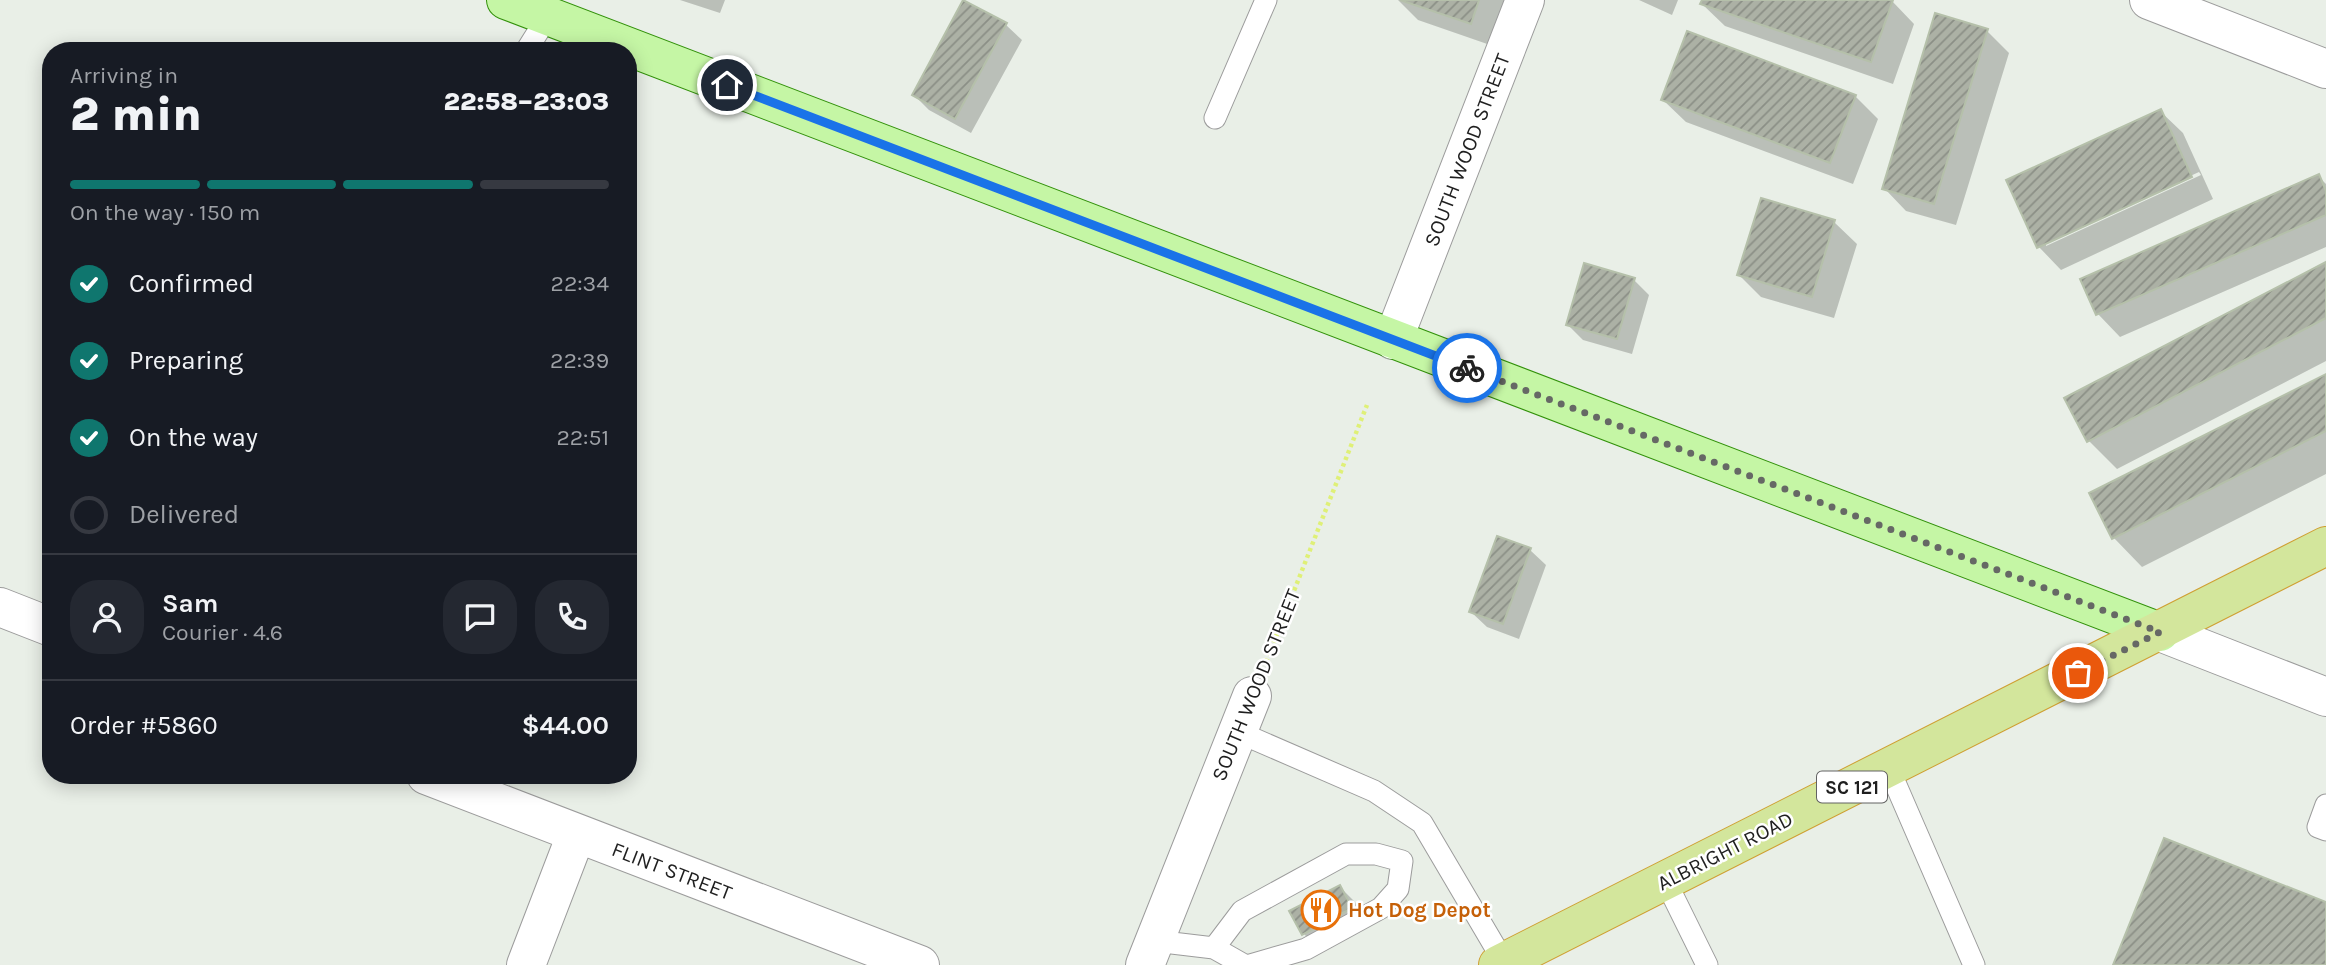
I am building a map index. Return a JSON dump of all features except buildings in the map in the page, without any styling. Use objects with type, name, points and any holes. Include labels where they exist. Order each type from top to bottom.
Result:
[{"type":"highway","name":"ALBRIGHT ROAD","points":[[1501,963],[2326,546]]},
{"type":"main road","points":[[506,0],[616,42]]},
{"type":"main road","points":[[637,50],[2160,632]]},
{"type":"street","name":"SOUTH WOOD STREET","points":[[1393,340],[1525,0]]},
{"type":"street","points":[[2149,0],[2326,69]]},
{"type":"street","points":[[0,607],[42,623]]},
{"type":"street","points":[[2160,632],[2326,697]]},
{"type":"street","name":"SOUTH WOOD STREET","points":[[1150,953],[1252,696]]},
{"type":"street","name":"FLINT STREET","points":[[448,784],[920,965]]},
{"type":"street","points":[[526,965],[576,835]]},
{"type":"lane","points":[[1215,118],[1266,0]]},
{"type":"lane","points":[[532,42],[548,16]]},
{"type":"lane","points":[[1238,732],[1374,791],[1422,823],[1501,963]]},
{"type":"lane","points":[[1889,769],[1974,965]]},
{"type":"lane","points":[[2326,805],[2318,827],[2326,830]]},
{"type":"lane","points":[[1214,948],[1242,911],[1346,854],[1376,854],[1402,861],[1433,842]]},
{"type":"lane","points":[[1250,965],[1306,949],[1381,908],[1398,889],[1402,861]]},
{"type":"lane","points":[[1665,880],[1707,965]]},
{"type":"lane","points":[[1150,953],[1214,948],[1244,965]]},
{"type":"path","name":"SOUTH WOOD STREET","points":[[1252,696],[1367,405]]},
{"type":"way so far","points":[[1467,368],[2160,632],[2078,673]]},
{"type":"place","name":"Hot Dog Depot","points":[[1321,910]]},
{"type":"route","points":[[727,85],[1467,368]]}]
